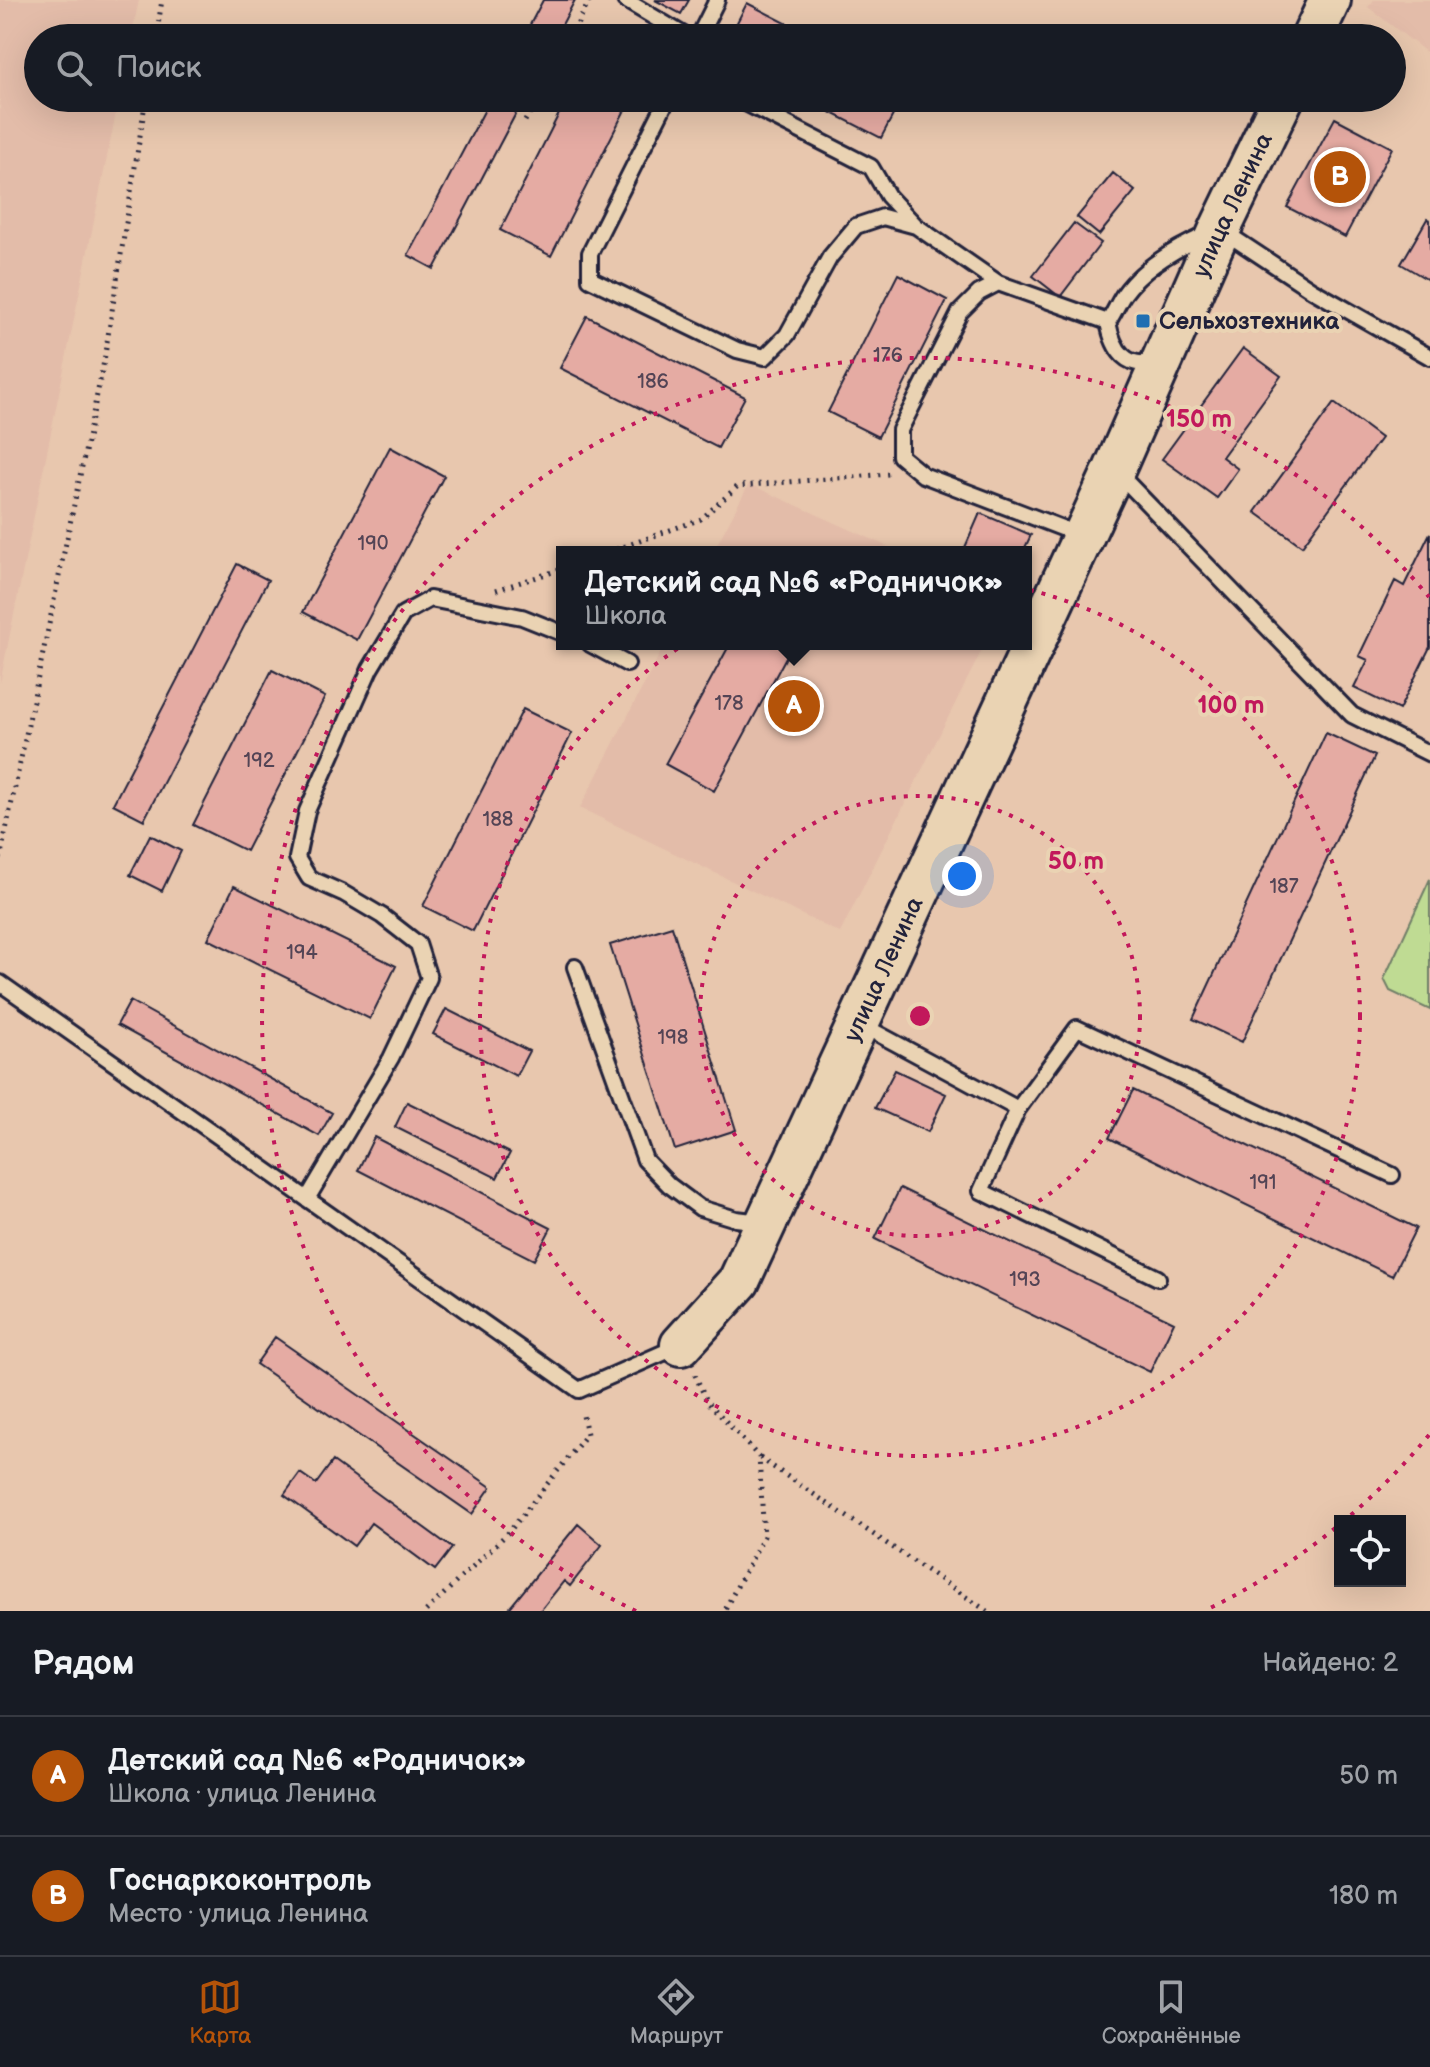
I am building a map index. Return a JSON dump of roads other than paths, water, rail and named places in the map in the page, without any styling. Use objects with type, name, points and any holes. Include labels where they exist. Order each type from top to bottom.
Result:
[{"type":"street","points":[[1319,24],[1330,0]]},
{"type":"street","name":"улица Ленина","points":[[1032,647],[1220,229],[1276,112]]},
{"type":"street","name":"улица Ленина","points":[[681,1345],[739,1281],[1031,650]]},
{"type":"lane","points":[[625,0],[665,24]]},
{"type":"lane","points":[[705,24],[717,0]]},
{"type":"lane","points":[[661,112],[590,253],[590,279],[737,350],[765,357],[787,335],[830,257],[856,226],[883,217],[916,226]]},
{"type":"lane","points":[[763,112],[871,167],[888,196],[916,226],[998,283],[1108,322]]},
{"type":"lane","points":[[1163,358],[1149,364],[1129,361],[1113,346],[1108,322],[1126,292],[1152,268],[1187,242],[1220,229],[1312,290],[1430,357]]},
{"type":"lane","points":[[998,283],[979,293],[960,312],[900,430],[900,456],[923,475],[1083,537]]},
{"type":"lane","points":[[1114,470],[1352,715],[1430,754]]},
{"type":"lane","points":[[307,1199],[391,1058],[429,978],[418,944],[382,916],[309,878],[297,858],[307,811],[370,669],[403,614],[430,599],[522,617],[556,631]]},
{"type":"lane","points":[[601,650],[627,664]]},
{"type":"lane","points":[[575,967],[645,1160],[669,1185],[700,1208],[736,1219],[766,1222]]},
{"type":"lane","points":[[0,983],[579,1390],[681,1345]]},
{"type":"lane","points":[[858,1023],[1018,1109]]},
{"type":"lane","points":[[1158,1278],[981,1191],[1018,1109],[1077,1028],[1392,1175]]},
{"type":"place","name":"Госнаркоконтроль","points":[[1340,177]]},
{"type":"place","name":"Сельхозтехника","points":[[1143,321]]},
{"type":"place","name":"Детский сад №6 «Родничок»","points":[[794,706]]}]
